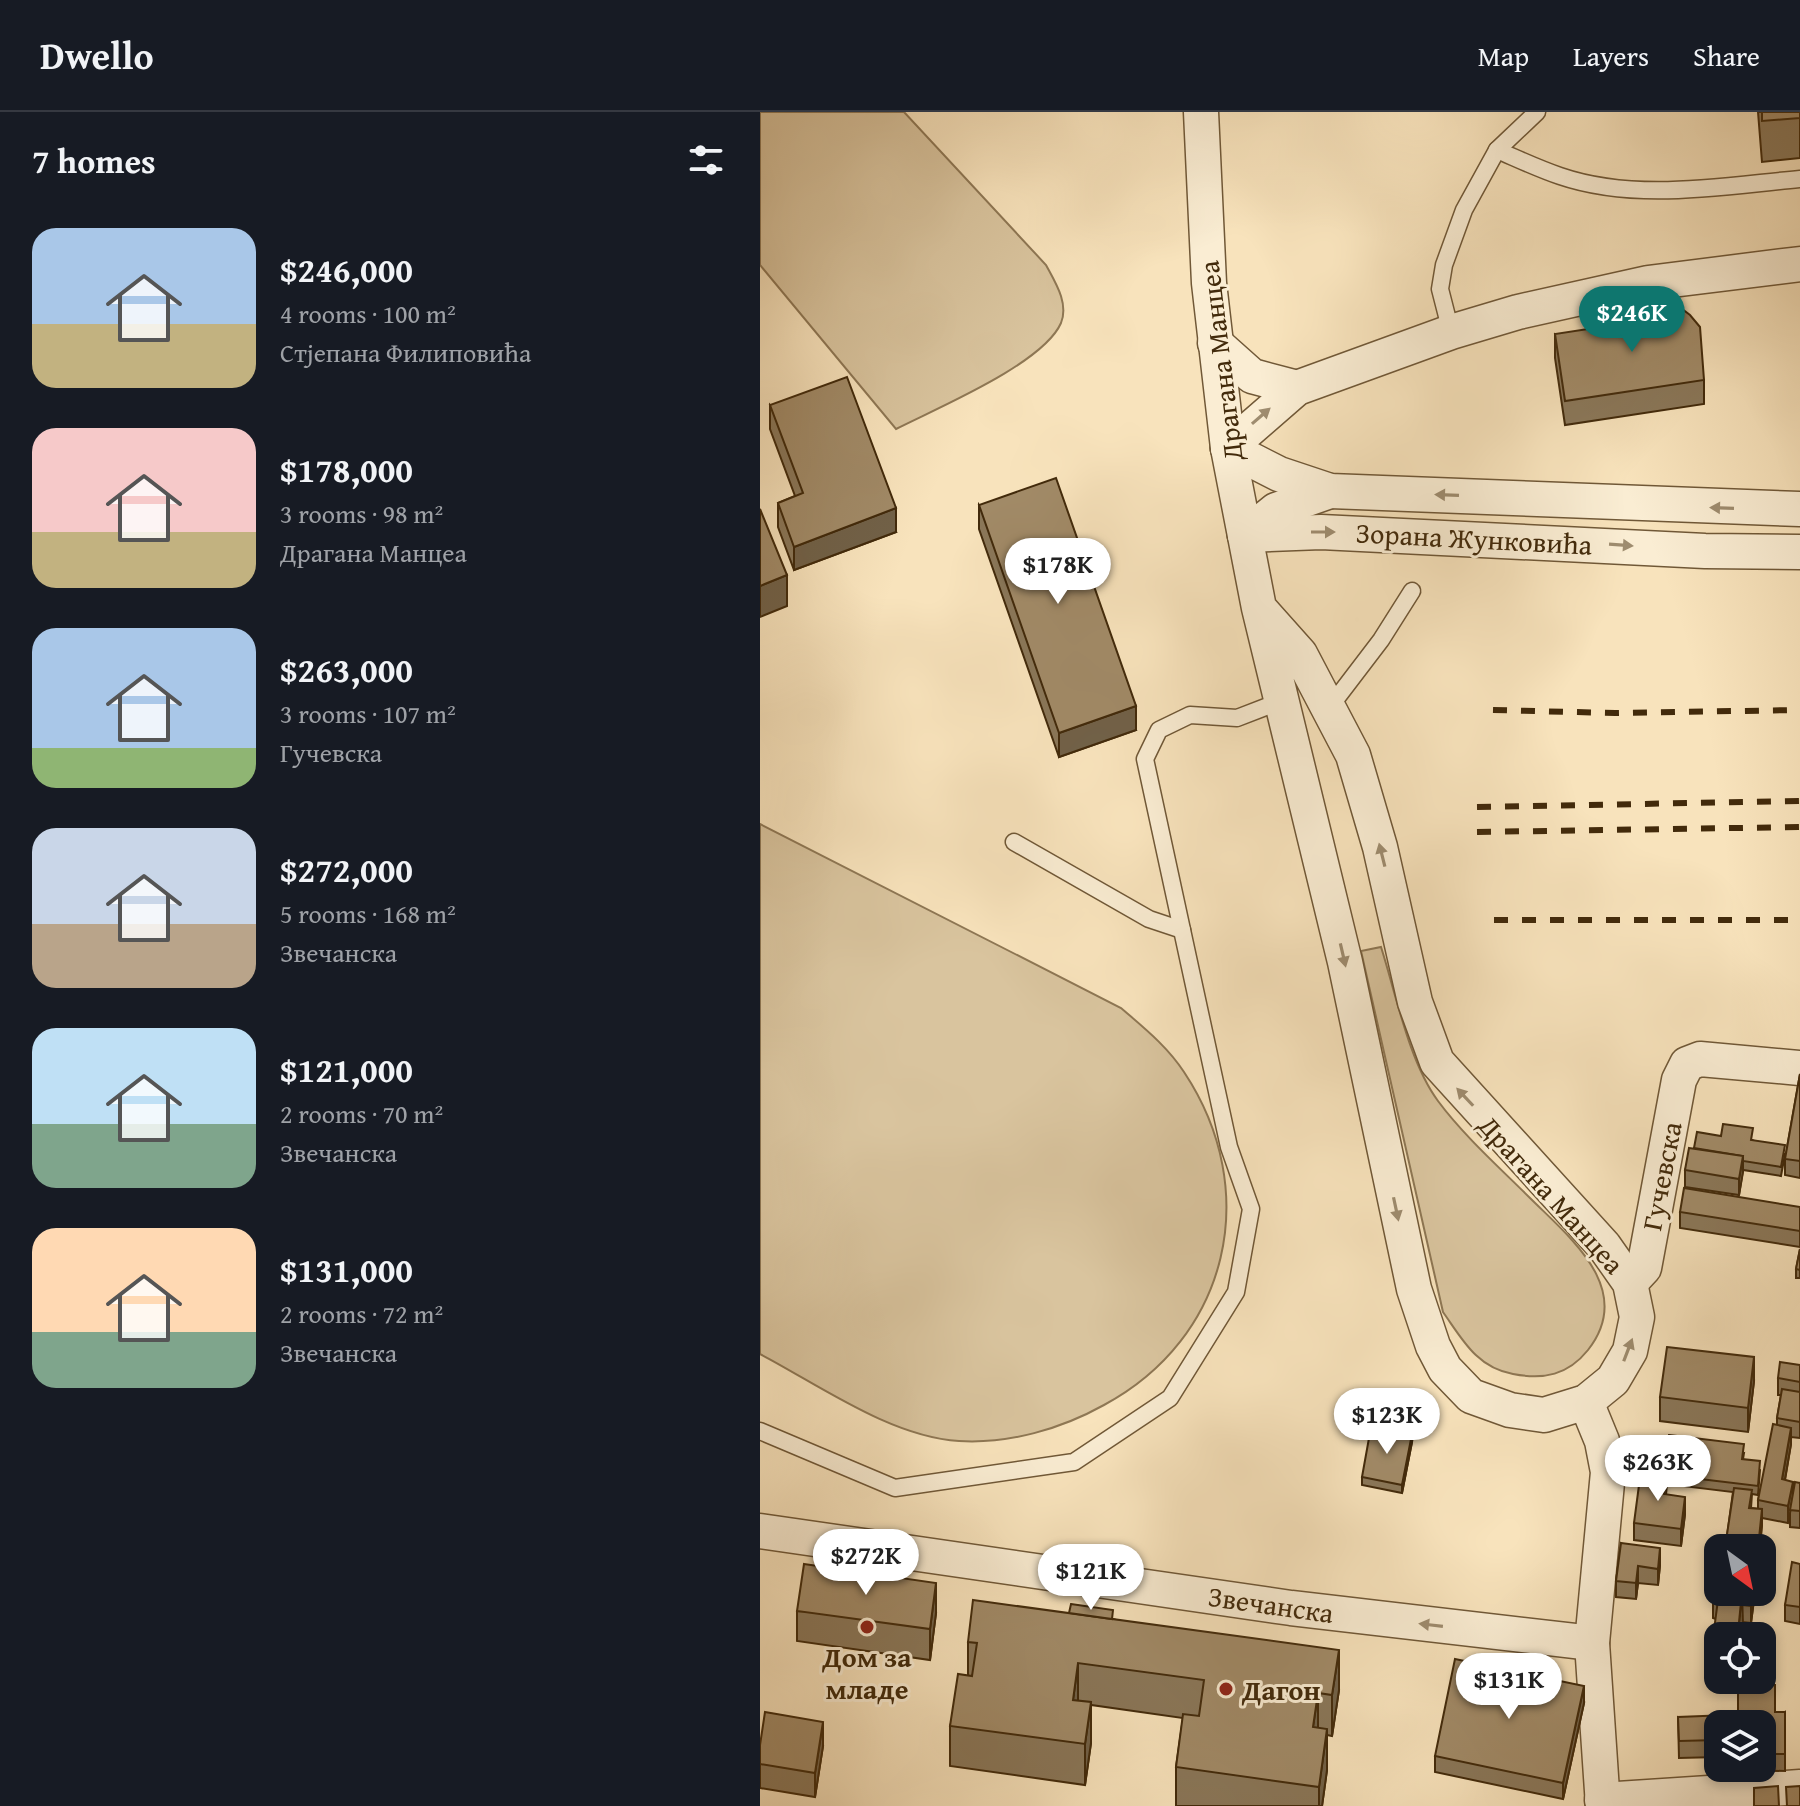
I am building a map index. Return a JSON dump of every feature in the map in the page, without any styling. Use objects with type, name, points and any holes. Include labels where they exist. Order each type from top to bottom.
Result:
[{"type":"street","name":"Драгана Манцеа","points":[[1201,112],[1203,191],[1215,343],[1228,448],[1259,608],[1345,962],[1414,1289],[1433,1346],[1445,1369],[1471,1396],[1510,1410],[1544,1415],[1586,1402],[1613,1380],[1630,1351],[1637,1317],[1630,1283],[1604,1246],[1437,1062],[1415,1002],[1380,847],[1353,755],[1300,654],[1259,608]]},
{"type":"street","points":[[1228,448],[1297,388],[1451,332],[1648,283],[1800,264]]},
{"type":"street","points":[[1215,343],[1252,376],[1297,388]]},
{"type":"street","name":"Зорана Жунковића","points":[[1228,448],[1266,468],[1330,491],[1800,509]]},
{"type":"street","name":"Зорана Жунковића","points":[[1245,535],[1276,510],[1330,491]]},
{"type":"street","name":"Зорана Жунковића","points":[[1245,535],[1321,532],[1705,551],[1800,552]]},
{"type":"street","name":"Гучевска","points":[[1630,1283],[1644,1268],[1679,1080],[1687,1064],[1700,1059],[1800,1068]]},
{"type":"street","points":[[1586,1402],[1602,1441],[1608,1472],[1592,1643],[1602,1803],[1800,1787]]},
{"type":"street","name":"Звечанска","points":[[760,1532],[1291,1608],[1592,1643]]},
{"type":"lane","points":[[1451,332],[1440,289],[1444,265],[1464,210],[1497,150],[1537,112]]},
{"type":"lane","points":[[1497,150],[1562,177],[1608,186],[1660,190],[1800,179]]},
{"type":"lane","points":[[1332,710],[1336,699],[1381,640],[1412,591]]},
{"type":"lane","points":[[760,1431],[895,1488],[1074,1462],[1170,1398],[1236,1292],[1251,1209],[1229,1147],[1145,759],[1159,730],[1190,715],[1237,718],[1281,701]]},
{"type":"lane","points":[[1014,842],[1149,919],[1182,930]]},
{"type":"shaded area","points":[[760,112],[904,112],[1046,265],[1060,293],[1063,308],[1061,323],[1050,338],[1033,354],[987,384],[896,429],[760,265]]},
{"type":"shaded area","points":[[760,824],[1121,1008],[1163,1046],[1184,1072],[1208,1118],[1222,1165],[1226,1212],[1220,1258],[1205,1302],[1180,1341],[1147,1376],[1104,1405],[1034,1433],[997,1440],[959,1441],[933,1437],[882,1420],[760,1354]]},
{"type":"shaded area","points":[[1381,947],[1411,1048],[1438,1101],[1471,1139],[1578,1247],[1601,1285],[1605,1306],[1601,1328],[1580,1358],[1555,1374],[1524,1376],[1490,1366],[1464,1342],[1443,1312],[1361,951]]},
{"type":"building","points":[[1762,112],[1800,112],[1800,118],[1762,121]]},
{"type":"building","points":[[1661,293],[1690,315],[1700,327],[1704,380],[1565,401],[1555,334],[1640,321]]},
{"type":"building","points":[[847,377],[896,508],[794,547],[778,503],[803,493],[770,405]]},
{"type":"building","points":[[1056,478],[1136,706],[1059,733],[979,505]]},
{"type":"building","points":[[760,509],[787,575],[760,586]]},
{"type":"building","points":[[1800,1074],[1800,1161],[1785,1159]]},
{"type":"building","points":[[1723,1124],[1753,1128],[1751,1140],[1785,1145],[1781,1167],[1743,1161],[1743,1156],[1694,1148],[1697,1132],[1721,1136]]},
{"type":"building","points":[[1689,1148],[1743,1156],[1739,1179],[1685,1170]]},
{"type":"building","points":[[1684,1188],[1800,1207],[1800,1231],[1680,1212]]},
{"type":"building","points":[[1800,1249],[1800,1270],[1796,1269]]},
{"type":"building","points":[[1667,1347],[1754,1357],[1748,1408],[1660,1397]]},
{"type":"building","points":[[1780,1362],[1800,1365],[1800,1382],[1778,1378]]},
{"type":"building","points":[[1782,1389],[1800,1392],[1800,1422],[1777,1418]]},
{"type":"building","points":[[1773,1424],[1791,1428],[1782,1479],[1793,1482],[1788,1506],[1758,1500]]},
{"type":"building","points":[[1371,1427],[1412,1434],[1402,1485],[1362,1477]]},
{"type":"building","points":[[1669,1435],[1744,1444],[1742,1459],[1760,1461],[1758,1486],[1664,1474]]},
{"type":"building","points":[[1641,1470],[1667,1474],[1664,1494],[1685,1497],[1681,1529],[1634,1523]]},
{"type":"building","points":[[1795,1482],[1800,1483],[1800,1511],[1790,1510]]},
{"type":"building","points":[[1734,1488],[1752,1490],[1749,1508],[1762,1509],[1759,1534],[1727,1534]]},
{"type":"building","points":[[1621,1543],[1660,1548],[1658,1569],[1638,1566],[1636,1583],[1616,1581]]},
{"type":"building","points":[[1792,1562],[1800,1564],[1800,1607],[1785,1605]]},
{"type":"building","points":[[804,1564],[936,1583],[930,1629],[797,1611]]},
{"type":"building","points":[[973,1600],[1339,1650],[1332,1695],[1318,1693],[1313,1727],[1327,1729],[1319,1787],[1176,1767],[1183,1714],[1199,1716],[1204,1680],[1078,1663],[1073,1700],[1091,1702],[1085,1744],[950,1726],[958,1674],[972,1676],[977,1643],[968,1642]]},
{"type":"building","points":[[1071,1604],[1113,1610],[1112,1619],[1069,1613]]},
{"type":"building","points":[[1717,1606],[1741,1606],[1739,1622],[1715,1622]]},
{"type":"building","points":[[1455,1659],[1584,1686],[1563,1783],[1435,1756]]},
{"type":"building","points":[[1738,1694],[1775,1694],[1775,1710],[1738,1710]]},
{"type":"building","points":[[765,1712],[823,1722],[815,1773],[760,1764]]},
{"type":"building","points":[[1776,1712],[1785,1712],[1785,1754],[1776,1754]]},
{"type":"building","points":[[1704,1716],[1704,1740],[1679,1741],[1678,1717]]},
{"type":"building","points":[[1778,1786],[1779,1806],[1754,1806],[1754,1788]]},
{"type":"building","points":[[1800,1786],[1800,1806],[1787,1806],[1786,1787]]},
{"type":"railway","points":[[1493,710],[1615,713],[1800,710]]},
{"type":"railway","points":[[1477,807],[1800,801]]},
{"type":"railway","points":[[1477,832],[1800,827]]},
{"type":"railway","points":[[1494,920],[1800,920]]},
{"type":"place","name":"Дом за младе","points":[[867,1627]]},
{"type":"place","name":"Дагон","points":[[1226,1689]]}]
